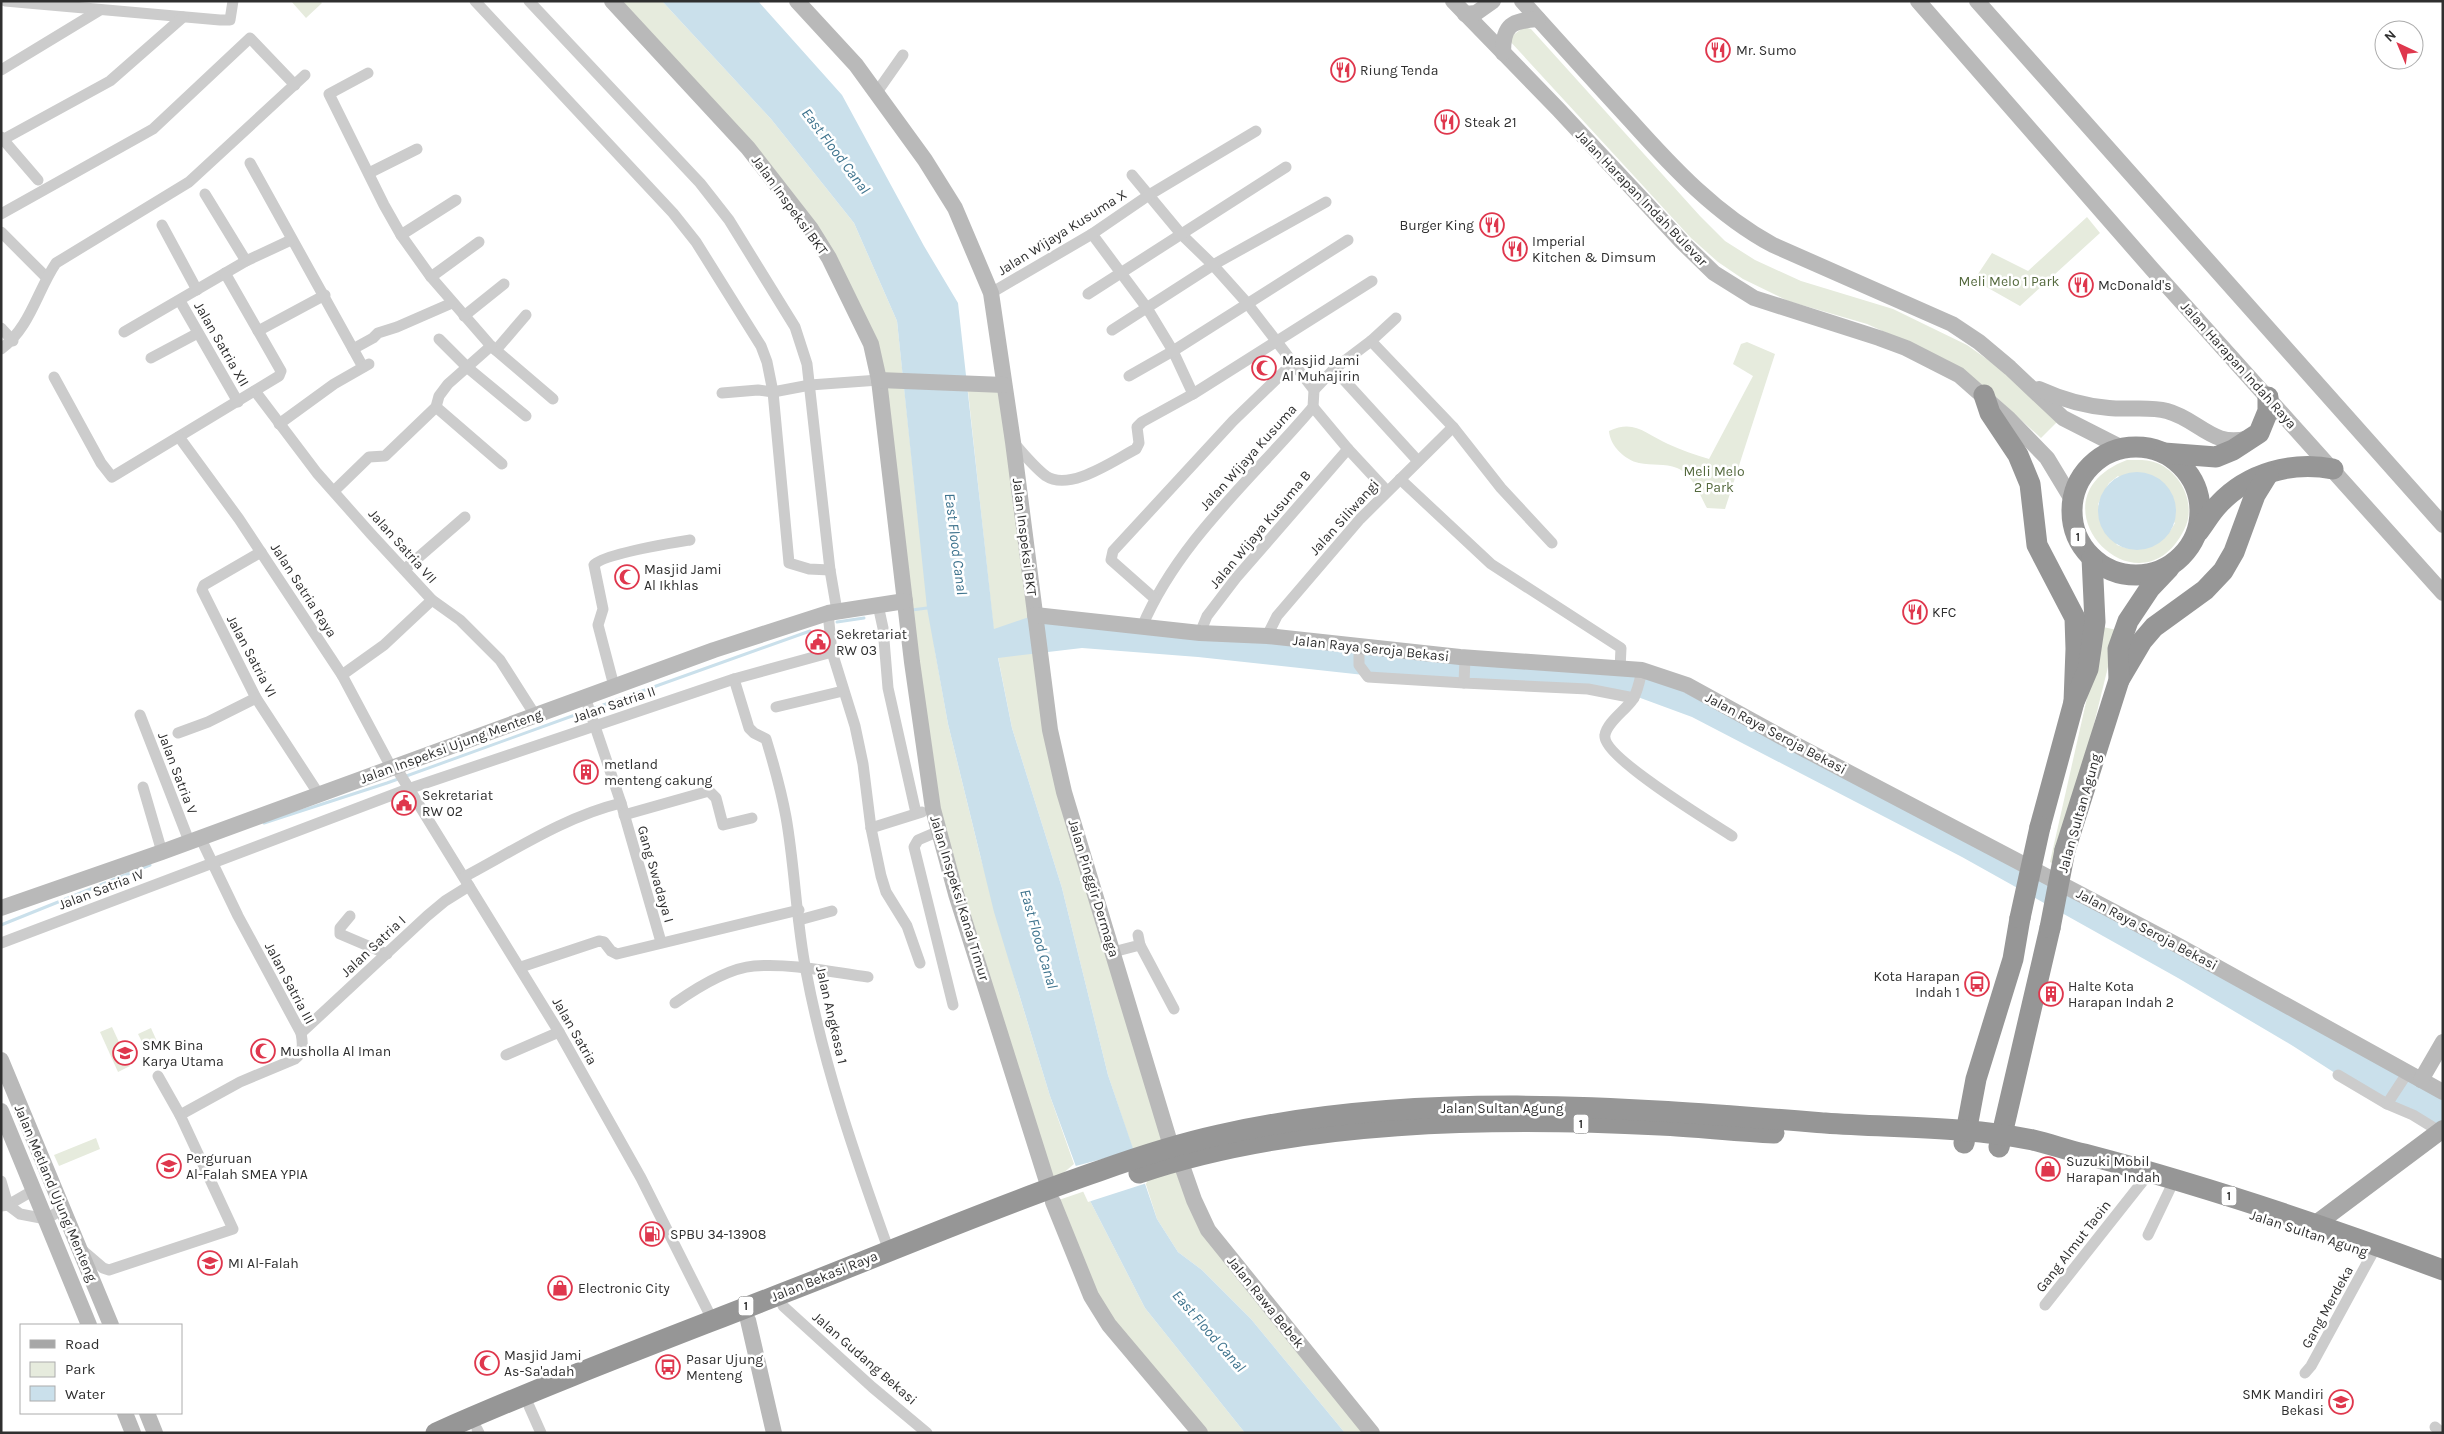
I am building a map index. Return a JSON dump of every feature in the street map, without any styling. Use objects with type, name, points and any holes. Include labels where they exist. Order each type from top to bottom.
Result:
[{"type":"highway","points":[[1984,396],[1990,413],[2018,455],[2030,484],[2037,545],[2075,618],[2074,702]]},
{"type":"highway","points":[[2164,453],[2216,457],[2255,436],[2264,424],[2268,411],[2268,397]]},
{"type":"highway","name":"1","points":[[2144,447],[2164,453],[2182,465],[2193,479],[2199,496],[2201,514],[2195,536],[2187,551],[2172,564],[2154,573],[2132,576],[2110,570],[2092,558],[2082,546],[2075,532],[2072,516],[2073,501],[2079,483],[2090,467],[2105,456],[2122,448],[2144,447]]},
{"type":"highway","points":[[2195,536],[2218,504],[2245,483],[2283,467],[2301,465],[2333,469]]},
{"type":"highway","points":[[2119,680],[2142,641],[2154,627],[2205,590],[2223,570],[2234,552],[2255,495],[2268,474]]},
{"type":"highway","name":"1","points":[[1966,1136],[1972,1096],[2013,959],[2040,827],[2074,702],[2088,669],[2094,622],[2092,558]]},
{"type":"highway","name":"Jalan Sultan Agung","points":[[2000,1141],[2050,928],[2066,850],[2119,680],[2118,649],[2128,621],[2150,588],[2172,564]]},
{"type":"highway","points":[[1940,1130],[1953,1123],[1972,1096]]},
{"type":"highway","points":[[2008,1101],[2018,1129],[2034,1140]]},
{"type":"highway","name":"Jalan Sultan Agung","points":[[1169,1155],[1222,1134],[1315,1117],[1378,1110],[1578,1107],[1940,1130],[2000,1141],[2050,1157],[2170,1189],[2292,1226],[2372,1254],[2443,1282]]},
{"type":"highway","name":"Jalan Sultan Agung","points":[[1169,1155],[1315,1134],[1482,1122],[1660,1125],[1966,1136]]},
{"type":"highway","name":"Jalan Sultan Agung","points":[[2000,1141],[2034,1140],[2134,1166],[2316,1224],[2443,1270]]},
{"type":"highway","name":"Jalan Bekasi Raya","points":[[436,1433],[889,1250],[1169,1155]]},
{"type":"highway","name":"Jalan Bekasi Raya","points":[[475,1431],[529,1406],[557,1397],[783,1306],[1055,1193]]},
{"type":"main road","points":[[2292,1226],[2316,1224],[2441,1130]]},
{"type":"street","points":[[6,1],[230,20],[233,1]]},
{"type":"street","points":[[475,1],[654,190],[693,237],[761,346],[767,362],[773,392],[789,563],[809,569],[830,570]]},
{"type":"street","points":[[529,1],[700,183],[724,214],[795,327],[804,351],[810,385],[830,570],[832,648],[843,691],[855,726],[863,764],[871,828],[886,892],[907,926],[920,963]]},
{"type":"street","name":"Jalan Inspeksi BKT","points":[[612,1],[748,148],[811,229],[829,258],[864,329],[884,380],[905,601]]},
{"type":"street","name":"Jalan Inspeksi BKT","points":[[797,1],[856,65],[877,92],[955,208],[991,293],[998,385],[1013,442],[1036,620]]},
{"type":"street","name":"Jalan Harapan Indah Bulevar","points":[[1453,1],[1682,242],[1714,273],[1754,298],[1794,313],[1844,325],[1906,348],[1959,375],[1984,396],[2046,458],[2073,501]]},
{"type":"street","points":[[1465,14],[1476,12],[1493,1]]},
{"type":"street","points":[[1522,1],[1671,165],[1727,216],[1750,233],[1773,245],[1952,324],[1979,342],[2030,385],[2063,418],[2122,448]]},
{"type":"street","name":"Jalan Harapan Indah Raya","points":[[1918,1],[2147,263],[2443,593]]},
{"type":"street","points":[[1977,1],[2443,525]]},
{"type":"street","points":[[1,70],[100,10]]},
{"type":"street","points":[[38,180],[3,138],[110,81],[183,17]]},
{"type":"street","points":[[1503,53],[1503,37],[1511,24],[1519,20],[1538,19]]},
{"type":"street","points":[[1,214],[153,129],[250,38],[295,85]]},
{"type":"street","points":[[877,92],[904,55]]},
{"type":"street","points":[[368,73],[328,94],[401,235],[431,277],[493,348],[553,399]]},
{"type":"street","points":[[1,349],[13,341],[23,326],[46,277],[56,263],[189,182],[305,76]]},
{"type":"street","name":"Jalan Wijaya Kusuma X","points":[[991,293],[1092,234],[1149,196],[1256,131]]},
{"type":"street","points":[[369,173],[417,149]]},
{"type":"street","points":[[250,163],[353,349],[366,366],[334,384],[279,424]]},
{"type":"street","points":[[1088,294],[1122,274],[1286,167]]},
{"type":"street","points":[[1132,175],[1181,234],[1213,265],[1247,303],[1292,364],[1314,390],[1334,369],[1396,318]]},
{"type":"street","points":[[205,194],[246,261]]},
{"type":"street","points":[[401,235],[456,200]]},
{"type":"street","points":[[1112,330],[1213,265],[1326,202]]},
{"type":"street","name":"Jalan Satria XII","points":[[162,225],[197,290]]},
{"type":"street","points":[[1,232],[46,277]]},
{"type":"street","points":[[1092,234],[1147,308],[1174,351],[1193,394]]},
{"type":"street","points":[[124,332],[246,261],[291,240]]},
{"type":"street","points":[[1129,376],[1174,351],[1348,240]]},
{"type":"street","points":[[431,277],[479,242]]},
{"type":"street","points":[[225,273],[258,331],[324,294]]},
{"type":"street","points":[[1013,442],[1047,476],[1060,482],[1075,480],[1136,449],[1139,443],[1137,427],[1142,422],[1193,394],[1372,282]]},
{"type":"street","points":[[464,316],[504,284]]},
{"type":"street","name":"Jalan Satria XII","points":[[180,301],[238,402]]},
{"type":"street","points":[[353,349],[373,338],[378,333],[397,327],[452,302]]},
{"type":"street","points":[[334,491],[370,457],[385,456],[432,411],[442,391],[493,348],[526,314]]},
{"type":"street","points":[[1,328],[13,341]]},
{"type":"street","name":"Jalan Satria XII","points":[[54,377],[101,463],[112,476],[238,402],[281,372],[258,331]]},
{"type":"street","points":[[151,358],[198,333]]},
{"type":"street","points":[[439,340],[468,368],[526,416]]},
{"type":"street","points":[[1371,340],[1453,427],[1501,488],[1552,543]]},
{"type":"street","points":[[1154,598],[1112,561],[1111,555],[1227,427],[1292,364]]},
{"type":"street","points":[[1334,369],[1418,461]]},
{"type":"street","points":[[722,393],[758,390],[773,392],[810,385],[884,380],[998,385]]},
{"type":"street","points":[[2030,385],[2078,403],[2109,408],[2157,408],[2168,411],[2220,440],[2230,442],[2255,436]]},
{"type":"street","name":"Jalan Wijaya Kusuma","points":[[1142,627],[1154,598],[1170,573],[1210,523],[1313,407],[1314,390]]},
{"type":"street","name":"Jalan Satria VII","points":[[255,391],[279,424],[334,491],[432,600],[460,620],[500,660],[535,715]]},
{"type":"street","points":[[1313,407],[1348,449],[1387,491]]},
{"type":"street","points":[[432,411],[502,464]]},
{"type":"street","name":"Jalan Siliwangi","points":[[1267,636],[1283,608],[1387,491],[1453,427]]},
{"type":"street","name":"Jalan Satria Raya","points":[[179,437],[261,552],[342,675],[394,767]]},
{"type":"street","name":"Jalan Wijaya Kusuma B","points":[[1200,633],[1207,616],[1236,578],[1348,449]]},
{"type":"street","points":[[1400,478],[1490,564],[1620,648],[1620,669]]},
{"type":"street","points":[[405,569],[465,517]]},
{"type":"street","points":[[614,686],[598,625],[603,609],[594,565],[597,562],[616,556],[690,540]]},
{"type":"street","name":"Jalan Satria VI","points":[[261,552],[202,588],[220,629],[256,698],[318,793]]},
{"type":"street","points":[[342,675],[384,646],[432,600]]},
{"type":"street","name":"Jalan Inspeksi Ujung Menteng","points":[[1,908],[197,841],[318,793],[535,715],[586,700],[614,686],[714,650],[831,615],[905,601]]},
{"type":"street","name":"Jalan Inspeksi Kanal Timur","points":[[905,601],[926,768],[939,831],[956,894],[1091,1296],[1109,1325],[1200,1433]]},
{"type":"street","points":[[878,605],[888,688],[916,813]]},
{"type":"street","name":"Jalan Raya Seroja Bekasi","points":[[1036,620],[1200,633],[1267,636],[1359,650],[1465,660],[1620,669],[1688,685],[1800,747],[2179,946],[2443,1092]]},
{"type":"street","name":"Jalan Pinggir Dermaga","points":[[1036,620],[1050,730],[1064,792],[1113,952],[1169,1155]]},
{"type":"street","name":"Jalan Satria II","points":[[210,861],[408,787],[594,722],[832,648]]},
{"type":"street","points":[[1359,650],[1359,665],[1368,677],[1464,680],[1588,689],[1634,697]]},
{"type":"street","points":[[1464,680],[1465,660]]},
{"type":"street","points":[[1641,674],[1634,697],[1604,734],[1609,746],[1638,774],[1732,836]]},
{"type":"street","name":"Jalan Angkasa 1","points":[[734,679],[749,728],[754,734],[766,739],[778,779],[786,818],[806,968],[828,1066],[863,1178],[889,1250]]},
{"type":"street","points":[[776,707],[843,691]]},
{"type":"street","points":[[178,733],[208,722],[256,698]]},
{"type":"street","name":"Gang Swadaya I","points":[[521,967],[599,941],[604,942],[610,951],[616,954],[660,942],[623,809],[586,700]]},
{"type":"street","name":"Jalan Satria V","points":[[140,715],[197,841]]},
{"type":"street","name":"Jalan Satria","points":[[394,767],[521,967],[559,1032],[641,1178],[713,1321]]},
{"type":"street","points":[[143,787],[162,852]]},
{"type":"street","name":"Jalan Satria I","points":[[301,1034],[466,882],[562,823],[591,812],[623,809],[709,791],[716,798],[723,825],[752,818]]},
{"type":"street","points":[[871,828],[934,809]]},
{"type":"street","points":[[939,831],[918,840],[914,847],[953,1004]]},
{"type":"street","name":"Jalan Satria III","points":[[180,1116],[240,1082],[295,1059],[302,1051],[301,1034],[210,861],[197,841]]},
{"type":"street","name":"Jalan Satria IV","points":[[1,943],[210,861]]},
{"type":"street","points":[[660,942],[799,915],[832,911]]},
{"type":"street","points":[[350,916],[340,928],[340,934],[387,954]]},
{"type":"street","points":[[1113,952],[1139,940],[1174,1009]]},
{"type":"street","points":[[675,1003],[714,980],[752,966],[806,968],[868,976]]},
{"type":"street","points":[[506,1054],[559,1032]]},
{"type":"street","points":[[2387,1104],[2443,1042]]},
{"type":"street","name":"Jalan Metland Ujung Menteng","points":[[1,1060],[111,1324]]},
{"type":"street","points":[[2338,1075],[2387,1104],[2441,1130]]},
{"type":"street","points":[[78,1246],[103,1268],[109,1270],[233,1229],[180,1116],[158,1076]]},
{"type":"street","name":"Jalan Metland Ujung Menteng","points":[[1,1111],[89,1324]]},
{"type":"street","name":"Jalan Rawa Bebek","points":[[1169,1155],[1208,1230],[1372,1433]]},
{"type":"street","points":[[1,1181],[5,1206]]},
{"type":"street","name":"Gang Almut Taoin","points":[[2045,1305],[2143,1181]]},
{"type":"street","points":[[2148,1235],[2170,1189]]},
{"type":"street","points":[[5,1206],[34,1190]]},
{"type":"street","points":[[5,1206],[20,1214],[46,1220],[63,1209]]},
{"type":"street","name":"Gang Merdeka","points":[[2305,1373],[2311,1366],[2372,1254]]},
{"type":"street","name":"Jalan Gudang Bekasi","points":[[783,1306],[872,1387],[927,1433]]},
{"type":"street","points":[[748,1320],[774,1433]]},
{"type":"street","points":[[529,1406],[541,1433]]},
{"type":"street","points":[[125,1414],[133,1433]]},
{"type":"street","points":[[147,1414],[156,1433]]},
{"type":"green space","points":[[291,1],[320,1],[322,3],[306,18]]},
{"type":"green space","points":[[611,1],[662,1],[771,119],[854,223],[897,321],[918,517],[935,651],[948,724],[980,855],[1018,991],[1050,1096],[1074,1164],[1055,1180],[1041,1158],[933,809],[879,380],[811,229]]},
{"type":"green space","points":[[1524,27],[1531,29],[1700,216],[1725,241],[1755,260],[1801,281],[1893,309],[1967,345],[1998,367],[2058,421],[2041,438],[1985,387],[1947,360],[1867,324],[1788,301],[1743,279],[1718,262],[1691,238],[1508,39]]},
{"type":"green space","name":"Meli Melo 1 Park","points":[[2087,217],[2100,233],[2020,306],[1974,280],[1992,253],[2028,271]]},
{"type":"green space","name":"Meli Melo 2 Park","points":[[1747,342],[1775,354],[1725,509],[1707,508],[1695,485],[1682,471],[1672,466],[1644,464],[1629,459],[1615,447],[1609,431],[1633,427],[1678,448],[1709,459],[1753,376],[1733,364],[1741,344]]},
{"type":"green space","points":[[1004,385],[1048,719],[1171,1146],[1136,1159],[1108,1075],[1062,888],[1012,728],[995,642],[968,391]]},
{"type":"green space","points":[[2127,460],[2157,463],[2174,474],[2185,491],[2188,501],[2188,521],[2184,530],[2164,555],[2141,563],[2119,558],[2100,544],[2088,523],[2086,500],[2098,478]],"holes":[[[2118,476],[2175,523],[2158,543],[2143,548],[2126,548],[2117,545],[2098,504],[2109,483]]]},
{"type":"green space","points":[[2103,627],[2117,630],[2059,867],[2050,862]]},
{"type":"green space","points":[[112,1027],[130,1066],[118,1072],[100,1032]]},
{"type":"green space","points":[[151,1028],[159,1046],[147,1052],[138,1034]]},
{"type":"green space","points":[[96,1138],[100,1149],[59,1166],[54,1155]]},
{"type":"green space","points":[[1180,1160],[1194,1200],[1372,1433],[1345,1433],[1251,1319],[1202,1270],[1178,1252],[1157,1219],[1142,1172]]},
{"type":"green space","points":[[1085,1191],[1145,1308],[1245,1433],[1200,1433],[1109,1325],[1053,1202]]},
{"type":"water","name":"East Flood Canal","points":[[662,1],[758,1],[842,95],[924,246],[958,303],[994,629],[1035,615],[1642,670],[2443,1091],[2443,1133],[2338,1075],[2178,978],[1962,857],[1692,717],[1635,696],[1364,675],[1198,657],[1082,648],[998,658],[1012,728],[1062,888],[1108,1075],[1157,1219],[1178,1252],[1202,1270],[1251,1319],[1345,1433],[1245,1433],[1145,1308],[1085,1191],[1050,1096],[994,912],[948,724],[927,608],[897,321],[854,223],[771,119]]},
{"type":"water","points":[[2129,472],[2145,472],[2159,478],[2170,489],[2176,503],[2176,519],[2170,533],[2159,544],[2145,550],[2129,550],[2115,544],[2104,533],[2098,519],[2098,503],[2104,489],[2115,478]]},
{"type":"pier","points":[[1136,1150],[1147,1183],[1088,1202],[1072,1167]]},
{"type":"waterway","points":[[912,610],[927,608]]},
{"type":"waterway","points":[[837,622],[864,618]]},
{"type":"waterway","points":[[592,709],[810,631]]},
{"type":"waterway","points":[[264,823],[387,783],[586,711]]},
{"type":"waterway","points":[[1,925],[150,865]]},
{"type":"place","name":"Mr. Sumo","points":[[1718,50]]},
{"type":"place","name":"Riung Tenda","points":[[1343,70]]},
{"type":"place","name":"Steak 21","points":[[1447,122]]},
{"type":"place","name":"Burger King","points":[[1492,225]]},
{"type":"place","name":"Imperial Kitchen & Dimsum","points":[[1515,249]]},
{"type":"place","name":"McDonald's","points":[[2081,285]]},
{"type":"place","name":"Masjid Jami Al Muhajirin","points":[[1264,368]]},
{"type":"place","name":"Masjid Jami Al Ikhlas","points":[[627,577]]},
{"type":"place","name":"KFC","points":[[1915,612]]},
{"type":"place","name":"Sekretariat RW 03","points":[[818,642]]},
{"type":"place","name":"metland menteng cakung","points":[[586,772]]},
{"type":"place","name":"Sekretariat RW 02","points":[[404,803]]},
{"type":"place","name":"Kota Harapan Indah 1","points":[[1977,984]]},
{"type":"place","name":"Halte Kota Harapan Indah 2","points":[[2051,994]]},
{"type":"place","name":"Musholla Al Iman","points":[[263,1051]]},
{"type":"place","name":"SMK Bina Karya Utama","points":[[125,1053]]},
{"type":"place","name":"Perguruan Al-Falah SMEA YPIA","points":[[169,1166]]},
{"type":"place","name":"Suzuki Mobil Harapan Indah","points":[[2048,1169]]},
{"type":"place","name":"SPBU 34-13908","points":[[652,1234]]},
{"type":"place","name":"MI Al-Falah","points":[[210,1263]]},
{"type":"place","name":"Electronic City","points":[[560,1288]]},
{"type":"place","name":"Masjid Jami As-Sa'adah","points":[[487,1363]]},
{"type":"place","name":"Pasar Ujung Menteng","points":[[668,1367]]},
{"type":"place","name":"SMK Mandiri Bekasi","points":[[2341,1402]]}]
